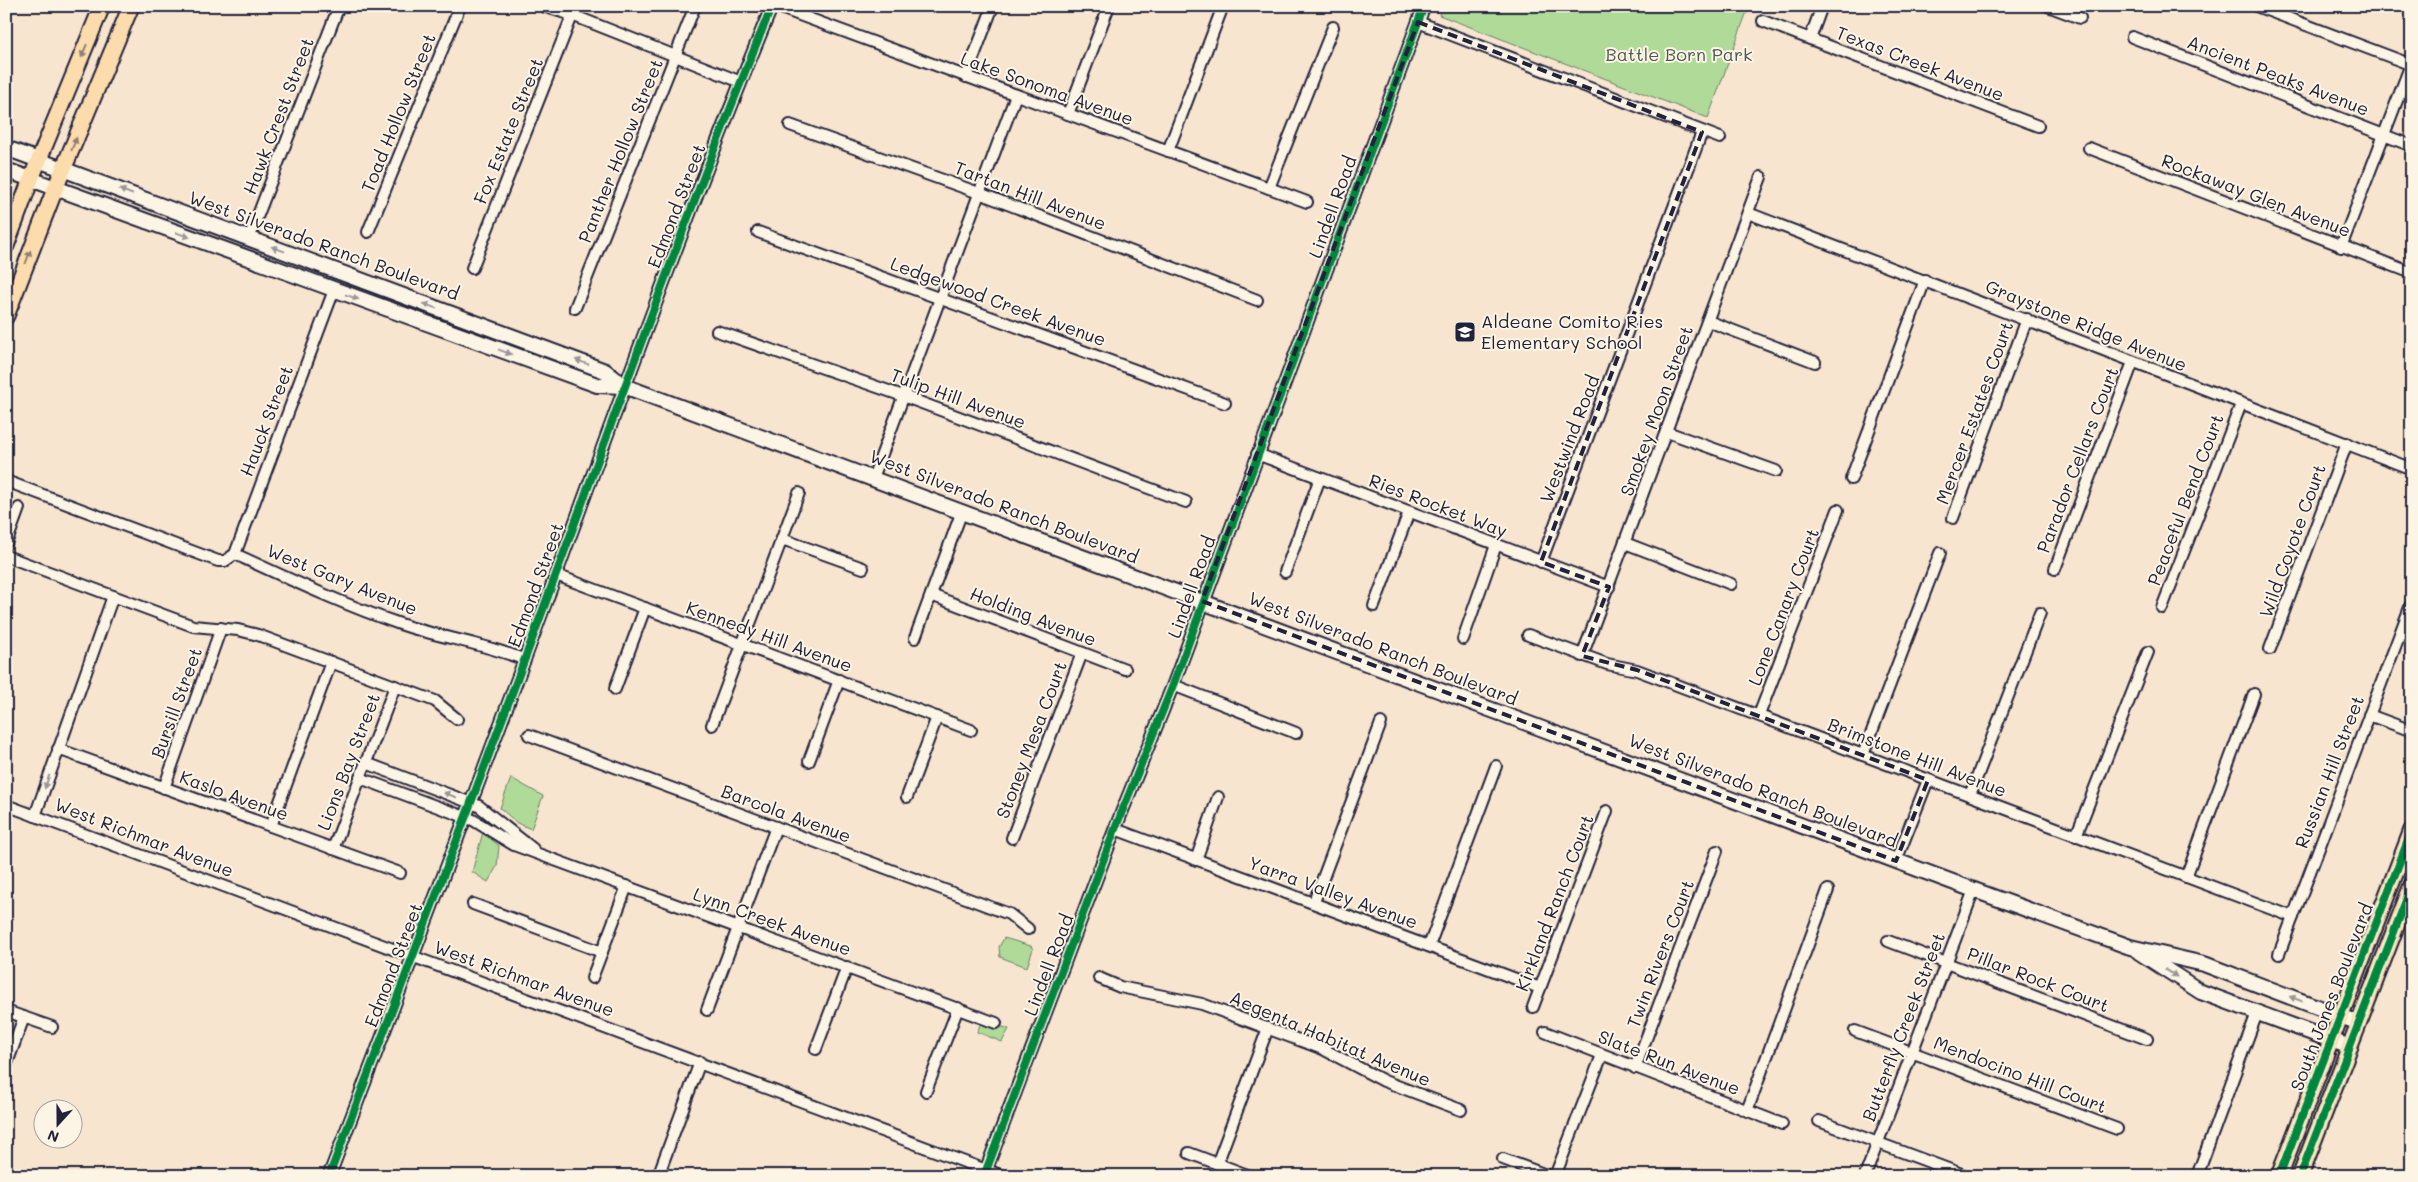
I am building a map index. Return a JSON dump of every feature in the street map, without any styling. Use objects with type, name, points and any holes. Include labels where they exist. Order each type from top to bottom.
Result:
[{"type":"main road","points":[[6,246],[31,179],[102,6]]},
{"type":"main road","points":[[6,316],[55,189],[130,6]]},
{"type":"main road","name":"West Silverado Ranch Boulevard","points":[[6,148],[605,370],[624,386]]},
{"type":"main road","name":"West Silverado Ranch Boulevard","points":[[6,170],[597,385],[624,386],[1974,890],[2130,946],[2204,964],[2359,1023]]},
{"type":"main road","name":"South Jones Boulevard","points":[[2279,1176],[2412,830]]},
{"type":"main road","name":"South Jones Boulevard","points":[[2300,1176],[2412,885]]},
{"type":"main road","name":"West Silverado Ranch Boulevard","points":[[2130,946],[2201,992],[2350,1047]]},
{"type":"street","name":"Hawk Crest Street","points":[[249,238],[339,6]]},
{"type":"street","name":"Toad Hollow Street","points":[[368,232],[460,6]]},
{"type":"street","points":[[543,6],[574,11],[676,58],[740,82]]},
{"type":"street","name":"Panther Hollow Street","points":[[576,308],[695,6]]},
{"type":"street","name":"Lake Sonoma Avenue","points":[[774,6],[1307,202]]},
{"type":"street","name":"Edmond Street","points":[[329,1176],[525,660],[624,386],[740,82],[774,6]]},
{"type":"street","points":[[966,77],[993,6]]},
{"type":"street","points":[[1068,114],[1109,6]]},
{"type":"street","points":[[1168,151],[1223,6]]},
{"type":"street","name":"Lindell Road","points":[[985,1173],[1115,829],[1173,685],[1202,601],[1424,6]]},
{"type":"street","points":[[1810,39],[1822,6]]},
{"type":"street","points":[[2048,6],[2080,18]]},
{"type":"street","points":[[2256,6],[2411,65],[2341,246]]},
{"type":"street","name":"Fox Estate Street","points":[[472,268],[574,11]]},
{"type":"street","name":"Texas Creek Avenue","points":[[1763,21],[2038,126]]},
{"type":"street","points":[[1418,22],[1720,138]]},
{"type":"street","points":[[1269,188],[1333,27]]},
{"type":"street","name":"Ancient Peaks Avenue","points":[[2132,37],[2412,146]]},
{"type":"street","points":[[873,478],[1016,95]]},
{"type":"street","name":"Tartan Hill Avenue","points":[[790,125],[979,193],[1257,300]]},
{"type":"street","name":"Westwind Road","points":[[1541,562],[1702,132]]},
{"type":"street","name":"Rockaway Glen Avenue","points":[[2089,148],[2412,273]]},
{"type":"street","name":"Smokey Moon Street","points":[[1582,656],[1761,177]]},
{"type":"street","name":"Graystone Ridge Avenue","points":[[1748,213],[2412,469]]},
{"type":"street","name":"Ledgewood Creek Avenue","points":[[758,232],[1225,403]]},
{"type":"street","points":[[1851,480],[1925,280]]},
{"type":"street","name":"Hauck Street","points":[[232,557],[334,290]]},
{"type":"street","name":"Mercer Estates Court","points":[[1953,518],[2027,319]]},
{"type":"street","points":[[1708,321],[1815,362]]},
{"type":"street","name":"Tulip Hill Avenue","points":[[717,331],[903,396],[1186,502]]},
{"type":"street","name":"Parador Cellars Court","points":[[2055,568],[2133,362]]},
{"type":"street","name":"Peaceful Bend Court","points":[[2162,608],[2241,404]]},
{"type":"street","points":[[1667,432],[1776,471]]},
{"type":"street","name":"Wild Coyote Court","points":[[2270,649],[2347,443]]},
{"type":"street","name":"Ries Rocket Way","points":[[1257,454],[1608,588]]},
{"type":"street","points":[[1285,572],[1320,478]]},
{"type":"street","name":"West Gary Avenue","points":[[6,481],[218,560],[232,557],[401,624],[497,648],[525,660]]},
{"type":"street","points":[[712,725],[799,493]]},
{"type":"street","points":[[6,544],[19,508]]},
{"type":"street","name":"Lone Canary Court","points":[[1759,716],[1838,510]]},
{"type":"street","points":[[915,638],[962,511]]},
{"type":"street","points":[[1374,606],[1409,512]]},
{"type":"street","points":[[782,539],[863,568]]},
{"type":"street","points":[[1625,543],[1731,584]]},
{"type":"street","points":[[1463,639],[1496,545]]},
{"type":"street","points":[[1863,756],[1940,553]]},
{"type":"street","points":[[6,556],[193,626],[248,632],[435,701],[457,719]]},
{"type":"street","name":"Kennedy Hill Avenue","points":[[556,575],[971,730]]},
{"type":"street","name":"Holding Avenue","points":[[931,595],[1124,669]]},
{"type":"street","points":[[35,816],[113,596]]},
{"type":"street","name":"Russian Hill Street","points":[[2279,954],[2412,602]]},
{"type":"street","points":[[615,689],[645,608]]},
{"type":"street","points":[[1970,795],[2040,613]]},
{"type":"street","name":"Bursill Street","points":[[164,788],[221,628]]},
{"type":"street","name":"Brimstone Hill Avenue","points":[[1528,635],[1582,656],[1607,664],[1637,670],[2293,917]]},
{"type":"street","points":[[2076,836],[2148,652]]},
{"type":"street","name":"Stoney Mesa Court","points":[[1012,838],[1082,653]]},
{"type":"street","points":[[271,826],[331,662]]},
{"type":"street","points":[[809,761],[839,680]]},
{"type":"street","points":[[1173,685],[1296,733]]},
{"type":"street","name":"Lions Bay Street","points":[[333,849],[395,686]]},
{"type":"street","points":[[2186,877],[2254,694]]},
{"type":"street","points":[[2369,715],[2412,731]]},
{"type":"street","points":[[906,798],[936,716]]},
{"type":"street","points":[[1314,902],[1381,723]]},
{"type":"street","name":"Barcola Avenue","points":[[529,735],[1009,914],[1028,929]]},
{"type":"street","name":"Kaslo Avenue","points":[[58,749],[400,873]]},
{"type":"street","name":"Lynn Creek Avenue","points":[[366,763],[471,803],[494,817],[538,852]]},
{"type":"street","points":[[1429,946],[1496,766]]},
{"type":"street","name":"Lynn Creek Avenue","points":[[360,778],[466,817],[481,824],[506,842],[538,852],[996,1023]]},
{"type":"street","points":[[1896,861],[1928,780]]},
{"type":"street","points":[[1196,860],[1218,797]]},
{"type":"street","name":"West Richmar Avenue","points":[[6,805],[700,1062],[985,1173],[1002,1176]]},
{"type":"street","name":"Kirkland Ranch Court","points":[[1533,1007],[1607,811]]},
{"type":"street","points":[[707,1010],[776,827]]},
{"type":"street","name":"Yarra Valley Avenue","points":[[1115,829],[1540,988]]},
{"type":"street","name":"Twin Rivers Court","points":[[1635,1068],[1717,851]]},
{"type":"street","points":[[592,978],[627,886]]},
{"type":"street","points":[[1747,1111],[1828,890]]},
{"type":"street","name":"Butterfly Creek Street","points":[[1865,1176],[1911,1051],[1974,890]]},
{"type":"street","points":[[473,904],[602,952]]},
{"type":"street","name":"Pillar Rock Court","points":[[1888,941],[2147,1039]]},
{"type":"street","points":[[816,1049],[847,967]]},
{"type":"street","name":"Aegenta Habitat Avenue","points":[[1099,978],[1120,987],[1202,1004],[1268,1028],[1323,1049],[1384,1081],[1461,1110]]},
{"type":"street","points":[[926,1091],[958,1008]]},
{"type":"street","points":[[6,1011],[52,1027]]},
{"type":"street","points":[[2197,1176],[2257,1013]]},
{"type":"street","points":[[6,1066],[24,1017]]},
{"type":"street","points":[[1217,1164],[1268,1028]]},
{"type":"street","name":"Mendocino Hill Court","points":[[1855,1031],[2117,1129]]},
{"type":"street","name":"Slate Run Avenue","points":[[1545,1032],[1782,1124]]},
{"type":"street","points":[[1555,1176],[1602,1055]]},
{"type":"street","points":[[658,1176],[700,1062]]},
{"type":"street","points":[[1820,1121],[1967,1176]]},
{"type":"street","points":[[1189,1153],[1250,1176]]},
{"type":"street","points":[[1503,1159],[1549,1176]]},
{"type":"highlighted area","points":[[1418,22],[1702,132],[1541,562],[1609,587],[1582,656],[1637,670],[1928,780],[1896,861],[1202,601]]},
{"type":"green space","name":"Battle Born Park","points":[[1442,6],[1749,6],[1708,118],[1439,15]]},
{"type":"green space","points":[[511,778],[543,796],[531,829],[517,823],[500,808]]},
{"type":"green space","points":[[483,832],[499,846],[497,866],[488,882],[472,872]]},
{"type":"green space","points":[[1004,938],[1031,946],[1033,949],[1027,967],[1000,957],[999,947]]},
{"type":"green space","points":[[982,1020],[1009,1029],[1002,1042],[977,1032]]},
{"type":"cycle path","points":[[329,1176],[496,735],[686,223],[772,6]]},
{"type":"cycle path","points":[[984,1176],[1115,829],[1173,685],[1424,6]]},
{"type":"cycle path","points":[[2279,1176],[2412,830]]},
{"type":"cycle path","points":[[2300,1176],[2412,885]]},
{"type":"place","name":"Aldeane Comito Ries Elementary School","points":[[1465,332]]}]
